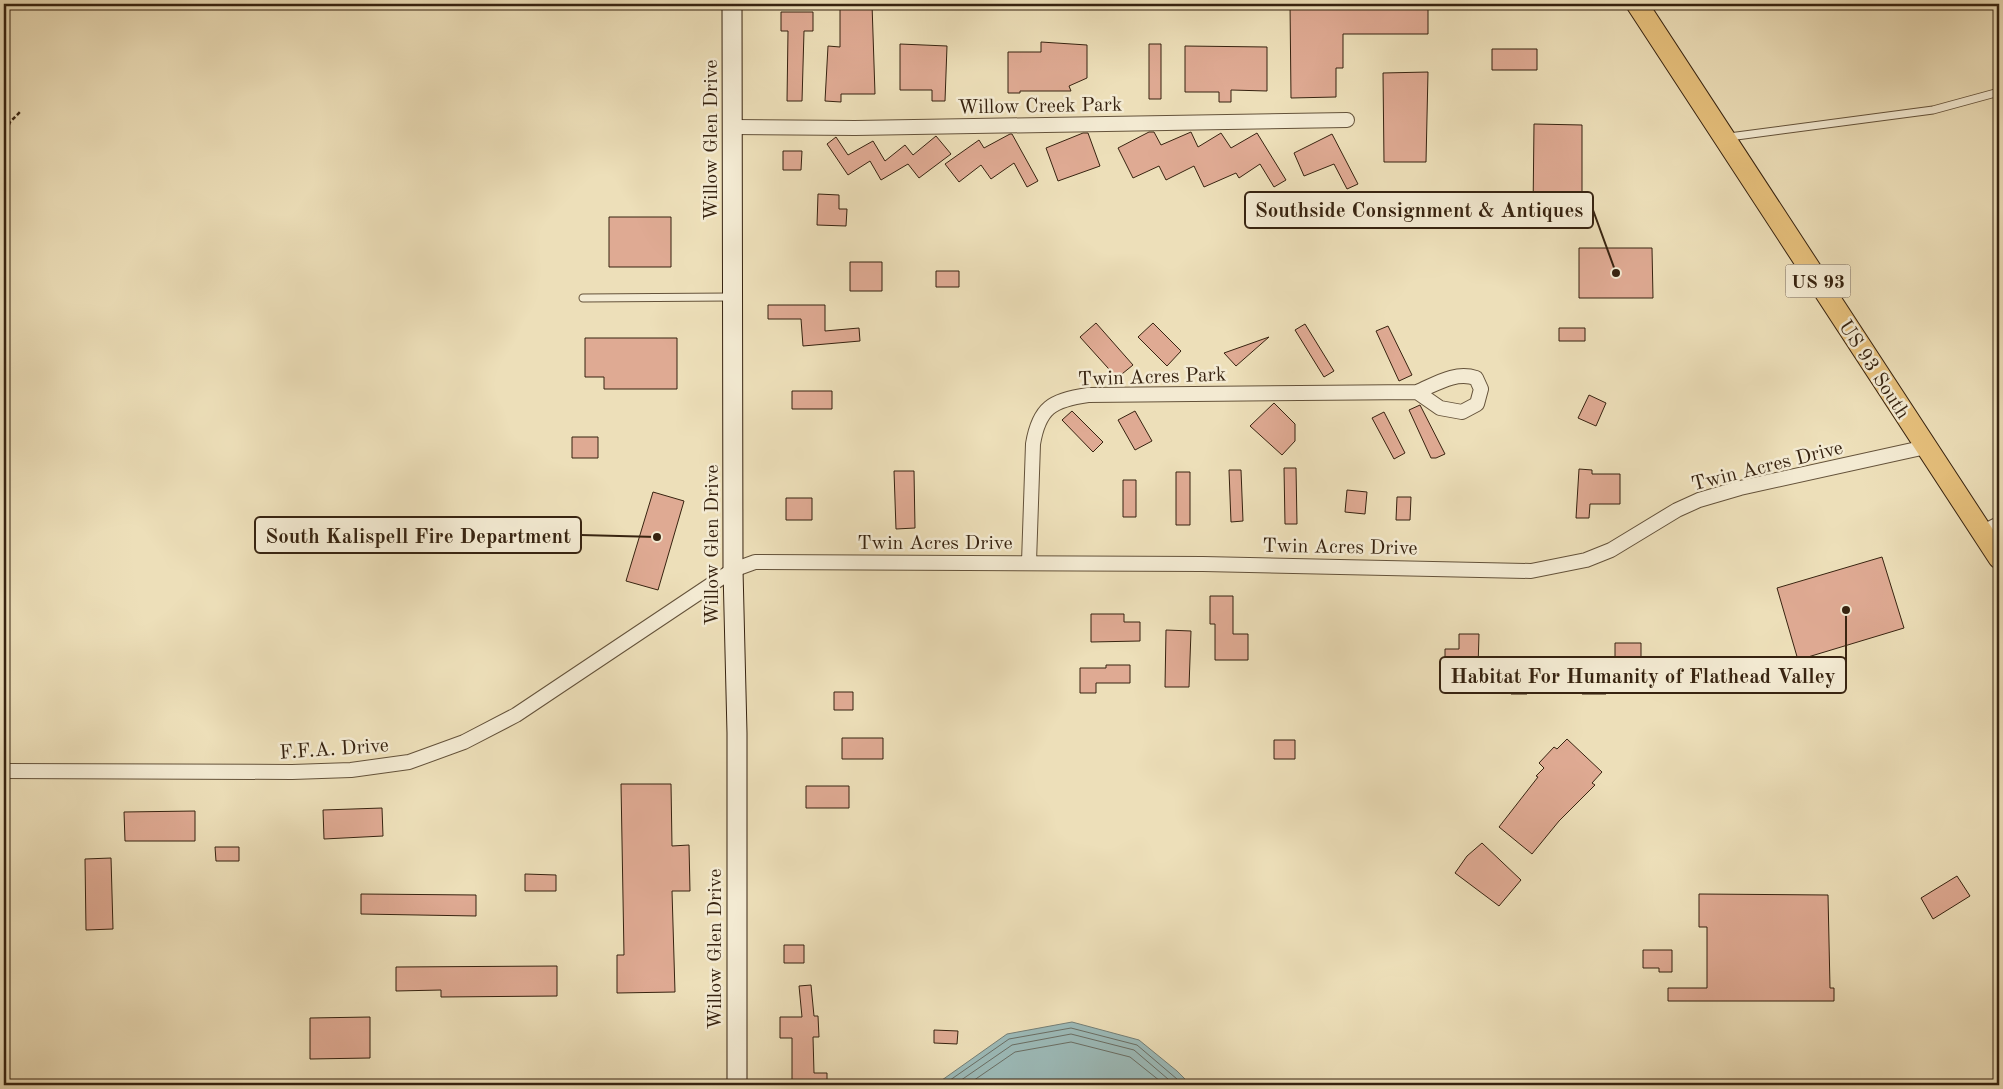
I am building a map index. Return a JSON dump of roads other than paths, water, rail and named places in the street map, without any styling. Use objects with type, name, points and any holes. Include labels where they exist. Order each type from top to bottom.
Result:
[{"type":"main road","name":"Willow Glen Drive","points":[[732,4],[733,570],[737,733],[737,1085]]},
{"type":"main road","name":"US 93 South","points":[[1637,4],[1926,447],[1991,528],[1999,558]]},
{"type":"street","name":"Willow Creek Park","points":[[733,127],[855,128],[1347,120]]},
{"type":"street","name":"Twin Acres Park","points":[[1029,562],[1033,444],[1036,430],[1043,414],[1057,402],[1088,395],[1417,392]]},
{"type":"street","name":"Twin Acres Drive","points":[[733,570],[755,562],[773,560],[1213,564],[1531,571],[1586,560],[1611,550],[1677,510],[1706,498],[1740,488],[1926,447]]},
{"type":"street","name":"F.F.A. Drive","points":[[4,771],[292,772],[351,770],[409,762],[464,742],[516,714],[733,570]]},
{"type":"lane","points":[[1724,138],[1933,110],[1999,92]]},
{"type":"lane","points":[[583,298],[733,296]]},
{"type":"water","points":[[1072,1022],[1139,1040],[1191,1085],[935,1085],[1007,1034]]},
{"type":"place","name":"Southside Consignment & Antiques","points":[[1616,273]]},
{"type":"place","name":"South Kalispell Fire Department","points":[[657,537]]},
{"type":"place","name":"Habitat For Humanity of Flathead Valley","points":[[1846,610]]}]
